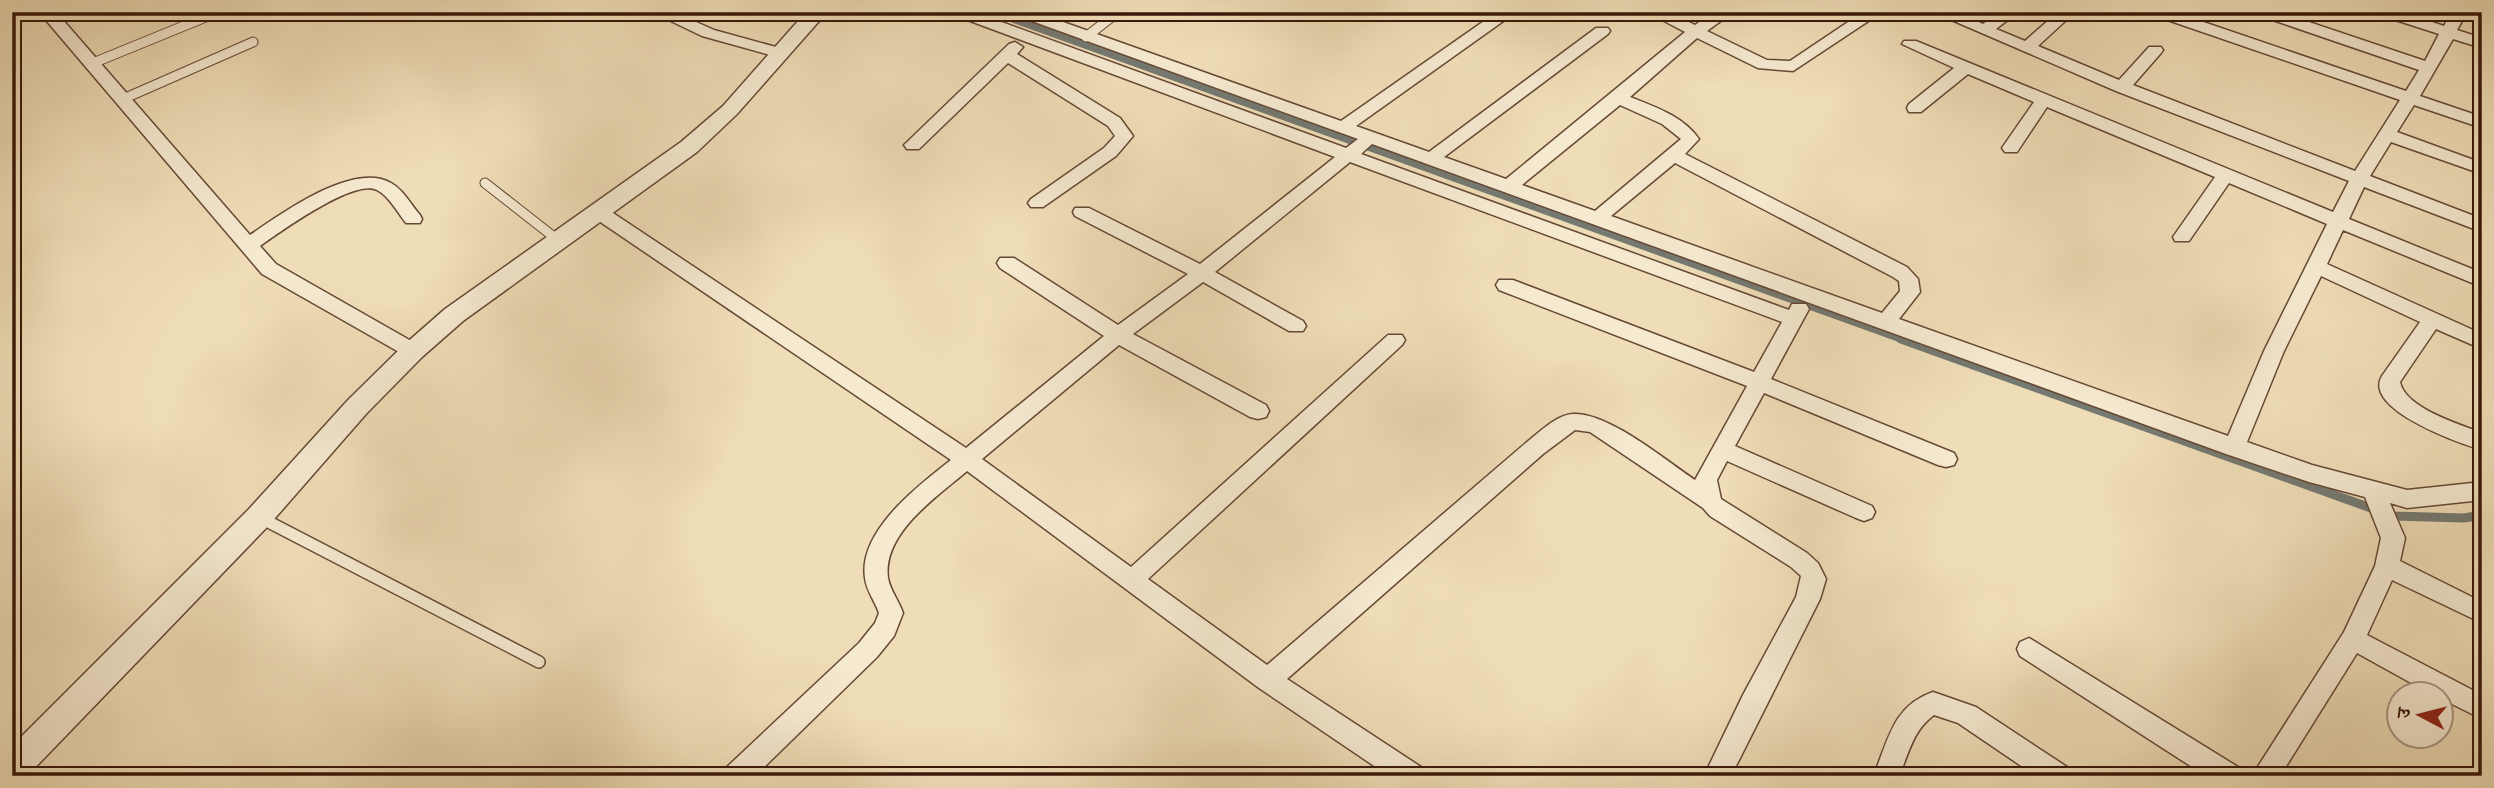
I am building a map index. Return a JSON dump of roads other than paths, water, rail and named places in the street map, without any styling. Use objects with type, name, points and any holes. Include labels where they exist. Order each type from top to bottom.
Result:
[{"type":"street","points":[[47,12],[269,269],[413,351]]},
{"type":"street","points":[[660,12],[708,33],[781,53]]},
{"type":"street","points":[[12,769],[259,517],[357,407],[413,351],[454,315],[689,147],[730,110],[817,12]]},
{"type":"street","points":[[959,12],[1361,145],[1801,306],[1885,322],[2376,497],[2407,499],[2482,491]]},
{"type":"street","points":[[1020,12],[1343,127],[1361,145],[1431,159],[1596,219],[1801,306]]},
{"type":"street","points":[[1343,127],[1508,12]]},
{"type":"street","points":[[1655,12],[1764,65],[1793,66],[1874,12]]},
{"type":"street","points":[[1507,188],[1618,98],[1664,55],[1725,12]]},
{"type":"street","points":[[1941,12],[2122,86],[2482,226]]},
{"type":"street","points":[[1985,30],[2010,12]]},
{"type":"street","points":[[2027,48],[2067,12]]},
{"type":"street","points":[[2158,12],[2482,123]]},
{"type":"street","points":[[2263,12],[2429,68]]},
{"type":"street","points":[[2385,12],[2482,43]]},
{"type":"street","points":[[2234,448],[2274,351],[2360,177],[2429,68],[2459,12]]},
{"type":"street","points":[[1431,159],[1602,31]]},
{"type":"street","points":[[913,145],[1027,36]]},
{"type":"street","points":[[1910,44],[2482,281]]},
{"type":"street","points":[[2122,86],[2155,50]]},
{"type":"street","points":[[1007,55],[1114,122],[1124,136],[1110,152],[1037,203]]},
{"type":"street","points":[[1915,108],[1965,68]]},
{"type":"street","points":[[1596,219],[1690,139],[1687,132],[1618,98]]},
{"type":"street","points":[[2011,148],[2043,101]]},
{"type":"street","points":[[2388,135],[2482,169]]},
{"type":"street","points":[[736,776],[868,650],[885,629],[891,613],[876,577],[884,546],[906,509],[1118,335],[1202,274],[1361,145]]},
{"type":"street","points":[[1673,155],[1900,272],[1908,279],[1910,292],[1885,322]]},
{"type":"street","points":[[2182,237],[2225,176]]},
{"type":"street","points":[[248,244],[328,196],[358,183],[383,185],[413,219]]},
{"type":"street","points":[[1082,212],[1296,326]]},
{"type":"street","points":[[600,213],[966,459],[1268,680],[1412,776]]},
{"type":"street","points":[[1007,263],[1118,335],[1258,411]]},
{"type":"street","points":[[2315,266],[2482,342]]},
{"type":"street","points":[[1506,285],[1758,382],[1947,459]]},
{"type":"street","points":[[1711,502],[1706,481],[1801,306]]},
{"type":"street","points":[[2432,320],[2389,381],[2388,388],[2393,398],[2410,410],[2482,442]]},
{"type":"street","points":[[1132,580],[1395,340]]},
{"type":"street","points":[[1268,680],[1560,428],[1572,422],[1595,424],[1711,502],[1718,510],[1799,561],[1810,570],[1814,579],[1808,599],[1752,703],[1717,776]]},
{"type":"street","points":[[1722,450],[1864,512]]},
{"type":"street","points":[[2265,776],[2353,639],[2386,566],[2392,548],[2390,528],[2376,497]]},
{"type":"street","points":[[2386,566],[2482,613]]},
{"type":"street","points":[[2353,639],[2482,708]]},
{"type":"street","points":[[2029,649],[2229,776]]},
{"type":"street","points":[[1893,773],[1910,718],[1919,708],[1933,702],[1967,715],[2058,776]]},
{"type":"lane","points":[[93,63],[218,12]]},
{"type":"lane","points":[[1086,37],[1118,12]]},
{"type":"lane","points":[[123,99],[253,42]]},
{"type":"lane","points":[[485,183],[559,241]]},
{"type":"lane","points":[[259,517],[539,662]]},
{"type":"waterway","points":[[993,12],[1906,341]]},
{"type":"waterway","points":[[1901,339],[2393,516],[2464,518],[2482,515]]}]
